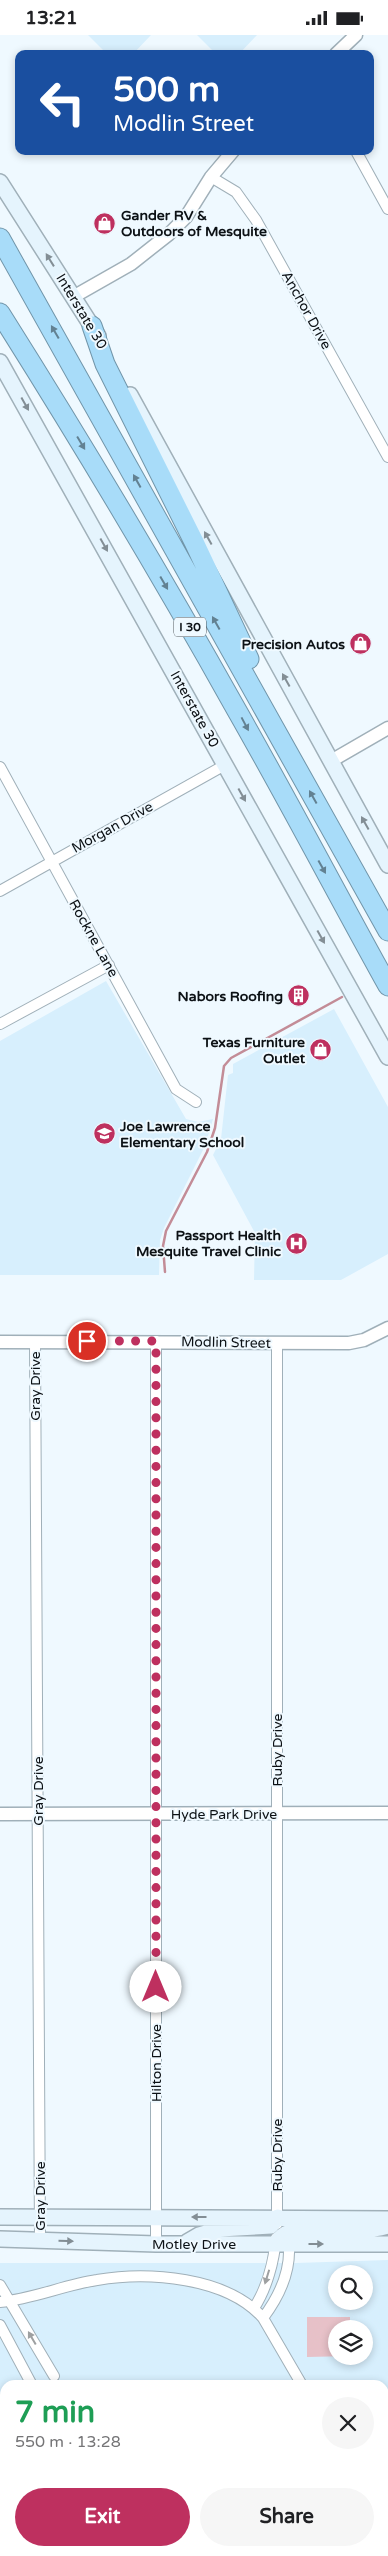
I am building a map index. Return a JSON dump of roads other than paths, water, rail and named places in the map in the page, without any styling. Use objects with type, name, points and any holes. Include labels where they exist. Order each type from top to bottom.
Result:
[{"type":"highway","name":"I 30","points":[[0,238],[388,931]]},
{"type":"highway","name":"I 30","points":[[0,313],[46,384],[144,549],[237,711],[388,986]]},
{"type":"highway","points":[[92,326],[105,364],[194,542],[256,674],[299,772]]},
{"type":"main road","name":"Interstate 30","points":[[0,182],[92,326],[388,865]]},
{"type":"main road","name":"Interstate 30","points":[[0,362],[388,1057]]},
{"type":"main road","name":"Motley Drive","points":[[0,2217],[388,2219]]},
{"type":"main road","points":[[184,2244],[199,2235],[220,2229],[271,2226],[278,2217]]},
{"type":"main road","points":[[284,2240],[388,2226]]},
{"type":"main road","name":"Motley Drive","points":[[0,2239],[156,2244],[284,2240],[388,2244]]},
{"type":"street","points":[[340,50],[356,35]]},
{"type":"street","points":[[73,297],[131,264],[169,234],[186,217],[211,177],[230,155]]},
{"type":"street","points":[[358,155],[388,209]]},
{"type":"street","name":"Anchor Drive","points":[[211,177],[236,192],[256,219],[388,457]]},
{"type":"street","points":[[331,761],[388,728]]},
{"type":"street","name":"Morgan Drive","points":[[0,891],[226,765]]},
{"type":"street","name":"Rockne Lane","points":[[0,767],[176,1089],[196,1102]]},
{"type":"street","points":[[0,1024],[109,965]]},
{"type":"street","name":"Modlin Street","points":[[0,1341],[349,1343],[364,1340],[387,1329]]},
{"type":"street","name":"Hilton Drive","points":[[156,1341],[156,2244]]},
{"type":"street","name":"Gray Drive","points":[[35,1342],[40,2240]]},
{"type":"street","name":"Ruby Drive","points":[[277,1343],[278,2217],[284,2240]]},
{"type":"street","name":"Hyde Park Drive","points":[[0,1814],[388,1813]]},
{"type":"street","points":[[263,2318],[276,2301],[285,2282],[284,2240],[278,2217]]},
{"type":"street","points":[[254,2308],[261,2297],[284,2240]]},
{"type":"street","points":[[0,2302],[96,2280],[134,2275],[206,2285],[230,2293],[254,2308],[263,2318],[299,2380]]},
{"type":"street","points":[[0,2285],[54,2376]]},
{"type":"street","points":[[0,2325],[29,2380]]},
{"type":"waterway","points":[[165,1272],[163,1246],[166,1231],[207,1152],[215,1128],[224,1066],[231,1058],[342,997]]},
{"type":"place","name":"Gander RV & Outdoors of Mesquite","points":[[105,223]]},
{"type":"place","name":"Precision Autos","points":[[361,644]]},
{"type":"place","name":"Nabors Roofing","points":[[299,996]]},
{"type":"place","name":"Texas Furniture Outlet","points":[[321,1050]]},
{"type":"place","name":"Joe Lawrence Elementary School","points":[[104,1134]]},
{"type":"place","name":"Passport Health Mesquite Travel Clinic","points":[[297,1243]]}]
